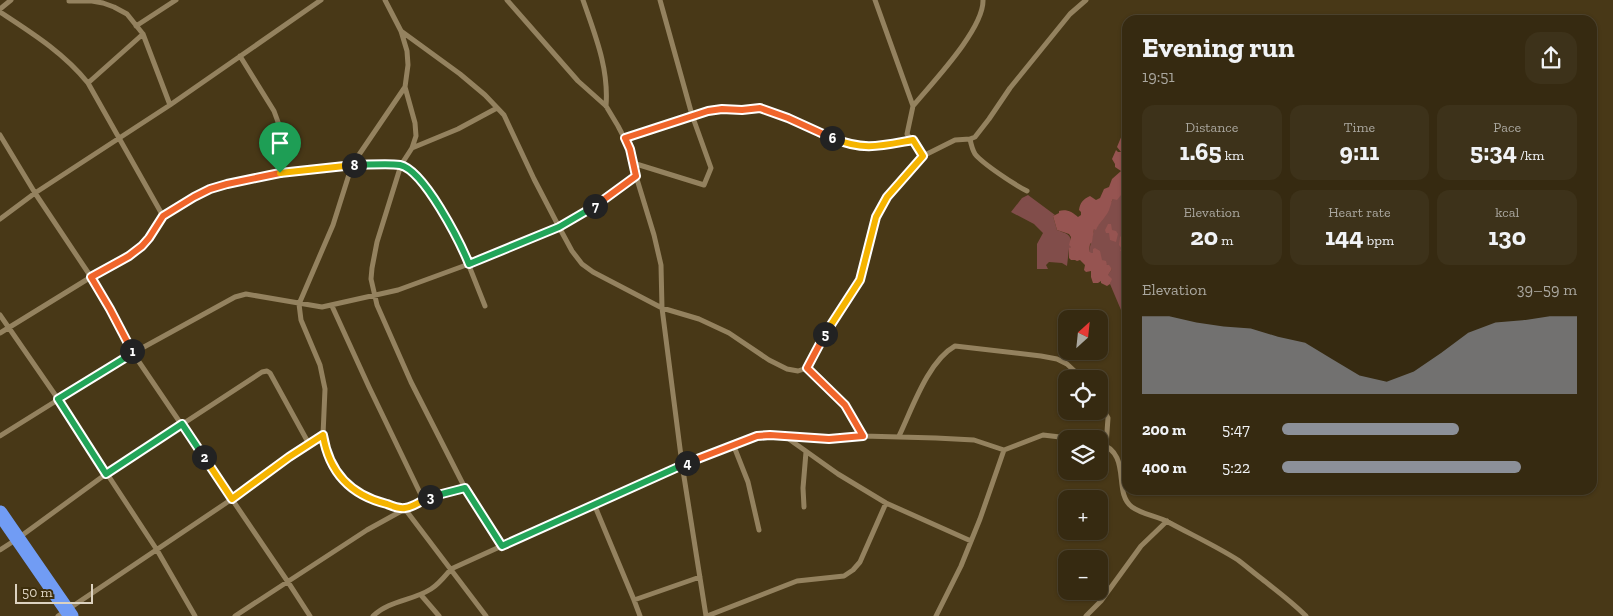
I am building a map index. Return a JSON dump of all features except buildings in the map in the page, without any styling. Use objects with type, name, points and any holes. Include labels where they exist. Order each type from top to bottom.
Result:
[{"type":"highway","points":[[0,513],[65,614]]},
{"type":"street","points":[[11,0],[0,10],[40,38],[77,70],[88,83],[163,216]]},
{"type":"street","points":[[136,26],[176,0]]},
{"type":"street","points":[[385,0],[401,31],[407,50],[408,65],[405,87],[415,123],[416,136],[412,148],[401,165],[377,242],[371,280],[377,305],[411,382],[465,488],[502,546]]},
{"type":"street","points":[[506,0],[578,82],[606,106],[630,149],[661,266],[662,308],[682,464],[707,616],[797,580],[844,576],[860,562],[886,503]]},
{"type":"street","points":[[583,0],[601,52],[607,88],[606,106]]},
{"type":"street","points":[[633,162],[704,185],[711,168],[692,115],[660,0]]},
{"type":"street","points":[[875,0],[913,106],[907,134],[923,156]]},
{"type":"street","points":[[913,106],[962,46],[981,14],[983,0]]},
{"type":"street","points":[[401,31],[460,74],[485,95],[504,116],[559,227],[572,251],[582,264],[662,308],[700,319],[728,333],[769,360],[787,369],[798,371],[807,368],[820,340],[860,280],[876,217],[887,197],[923,156],[955,140],[975,137],[1010,88],[1070,14],[1086,0]]},
{"type":"street","points":[[69,1],[92,1],[114,7],[126,14],[143,34],[170,105]]},
{"type":"street","points":[[0,219],[35,193],[170,105],[317,1]]},
{"type":"street","points":[[88,83],[143,34]]},
{"type":"street","points":[[240,56],[274,111],[278,122],[280,173]]},
{"type":"street","points":[[405,87],[352,165],[330,232],[299,304],[301,320],[320,365],[325,389],[323,435],[328,455],[334,467],[344,483],[358,493],[380,503],[405,509],[486,616]]},
{"type":"street","points":[[412,148],[458,129],[497,108]]},
{"type":"street","points":[[625,138],[659,128],[692,115],[722,109],[742,110],[760,108],[838,140],[865,147],[913,140]]},
{"type":"street","points":[[0,135],[35,193],[91,277],[133,353],[310,616]]},
{"type":"street","points":[[970,139],[972,148],[979,158],[1016,186],[1027,191]]},
{"type":"street","points":[[0,333],[129,256],[149,238],[163,216],[210,189],[246,179],[280,173],[352,165],[401,165],[413,174],[436,202],[460,242],[485,306]]},
{"type":"street","points":[[0,436],[133,353],[235,296],[246,294],[322,308],[398,290],[469,264],[559,227],[602,201],[636,176]]},
{"type":"street","points":[[332,306],[424,499]]},
{"type":"street","points":[[0,315],[58,399],[157,550],[195,616]]},
{"type":"street","points":[[899,436],[927,376],[938,359],[955,346],[1057,359],[1073,370]]},
{"type":"street","points":[[807,368],[845,405],[863,436]]},
{"type":"street","points":[[0,550],[106,474],[262,372],[267,371],[270,373],[309,444]]},
{"type":"street","points":[[65,614],[323,435]]},
{"type":"street","points":[[373,616],[386,606],[421,595],[432,589],[442,581],[451,569],[682,464],[757,436],[770,435],[829,439],[863,436],[899,436],[974,440],[1004,450],[1043,435],[1058,437]]},
{"type":"street","points":[[786,437],[838,474],[886,503],[971,541]]},
{"type":"street","points":[[733,444],[748,482],[759,530]]},
{"type":"street","points":[[1108,448],[1119,462],[1122,484]]},
{"type":"street","points":[[936,616],[961,566],[1004,450]]},
{"type":"street","points":[[804,507],[803,488],[806,452]]},
{"type":"street","points":[[234,616],[367,530],[424,499],[465,488]]},
{"type":"street","points":[[1124,495],[1130,506],[1138,511],[1167,521],[1237,560],[1306,616]]},
{"type":"street","points":[[594,504],[640,616]]},
{"type":"street","points":[[1086,616],[1101,602],[1141,546],[1167,521]]},
{"type":"street","points":[[634,600],[700,577]]},
{"type":"street","points":[[421,595],[439,616]]},
{"type":"shaded area","points":[[1122,135],[1122,194],[1117,200],[1113,199],[1107,213],[1096,230],[1094,229],[1089,251],[1093,253],[1095,248],[1100,251],[1102,260],[1106,261],[1107,265],[1112,269],[1108,275],[1112,279],[1107,286],[1101,283],[1101,281],[1093,283],[1091,271],[1086,272],[1084,270],[1085,265],[1080,260],[1071,260],[1069,258],[1071,237],[1069,234],[1057,230],[1053,216],[1059,213],[1059,211],[1065,210],[1078,217],[1081,215],[1079,210],[1084,200],[1090,196],[1096,200],[1100,198],[1104,189],[1109,187],[1112,179],[1121,171],[1115,167],[1112,159],[1116,150],[1121,152],[1117,147]]},
{"type":"shaded area","points":[[1122,189],[1122,314],[1110,284],[1111,279],[1107,276],[1112,269],[1089,251],[1094,229]]},
{"type":"shaded area","points":[[1028,195],[1055,215],[1053,216],[1057,230],[1070,237],[1071,247],[1069,249],[1067,266],[1062,263],[1049,262],[1046,265],[1048,269],[1037,269],[1037,244],[1043,233],[1034,224],[1011,212],[1022,198]]},
{"type":"shaded area","points":[[1108,224],[1111,224],[1112,230],[1118,234],[1116,242],[1110,240],[1109,233],[1106,233],[1105,230]]},
{"type":"shaded area","points":[[1122,235],[1122,249],[1119,245]]},
{"type":"route","points":[[722,109],[768,109],[838,140],[865,147],[913,140],[923,156],[887,197],[876,217],[860,280],[820,340],[807,368],[845,405],[863,436],[829,439],[770,435],[757,436],[682,464],[502,546],[465,488],[424,499],[405,509],[380,503],[358,493],[344,483],[334,467],[325,449],[323,435],[289,457],[232,499],[182,424],[106,474],[58,399],[133,353],[91,277],[129,256],[142,246],[163,216],[194,197],[210,189],[227,184],[280,173],[352,165],[401,165],[413,174],[436,202],[460,242],[469,264],[559,227],[602,201],[636,176],[630,149],[625,138],[708,111],[722,109]]}]
